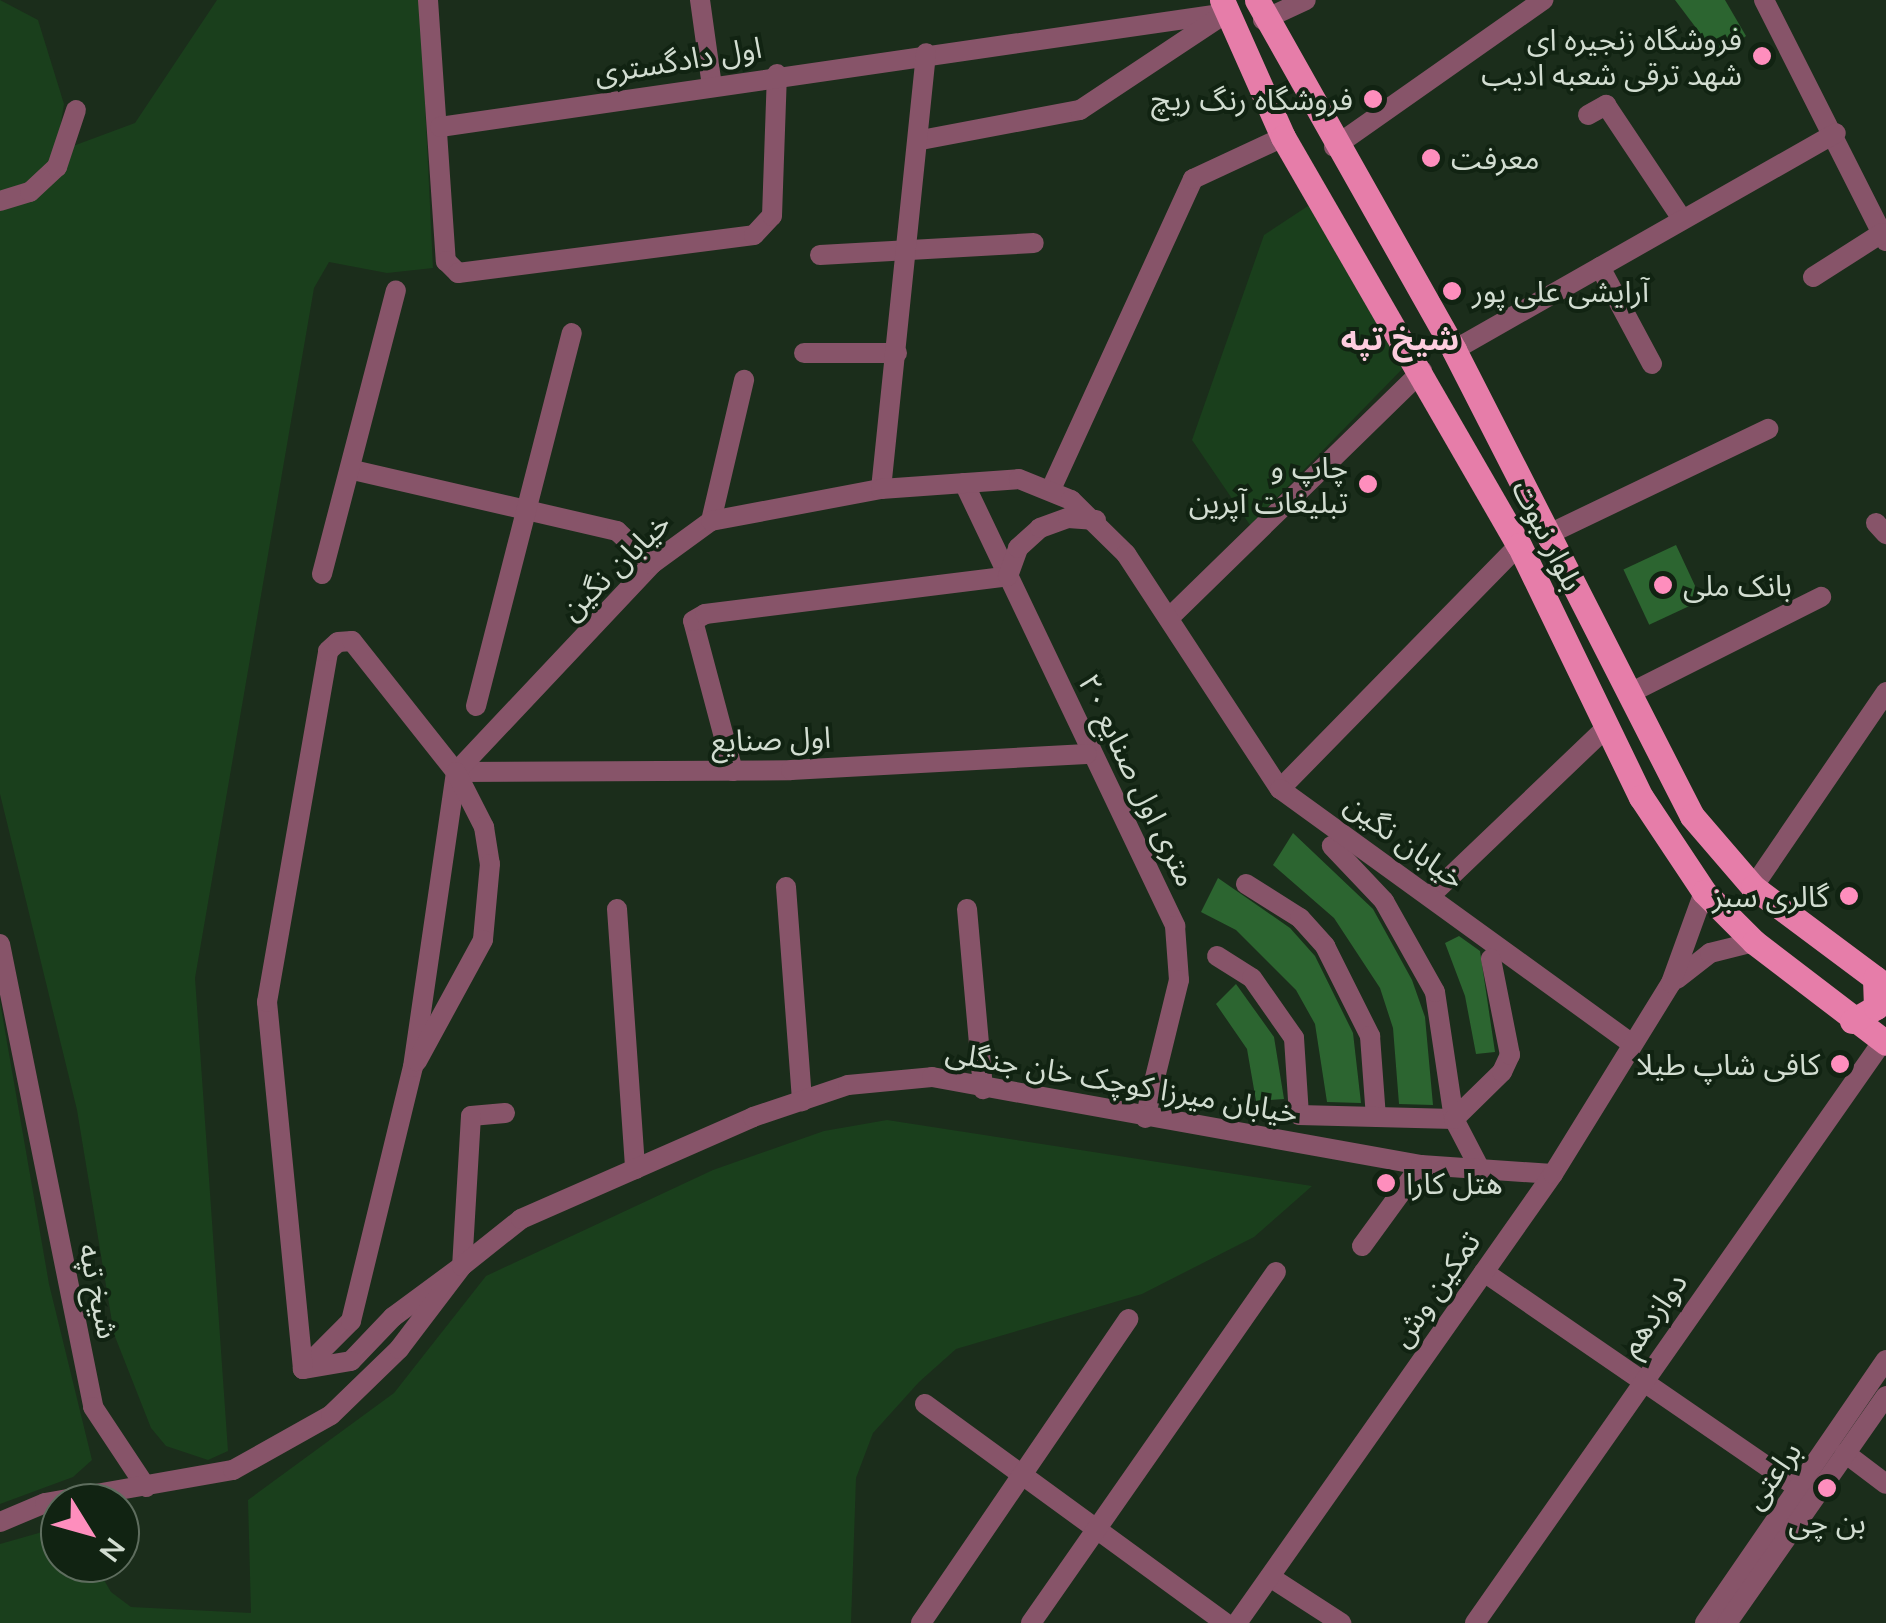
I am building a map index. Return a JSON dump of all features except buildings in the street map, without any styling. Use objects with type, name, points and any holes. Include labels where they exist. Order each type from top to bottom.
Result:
[{"type":"main road","name":"بلوار نبوت","points":[[1224,6],[1283,137],[1519,544],[1641,797],[1704,892],[1754,942],[1884,1042]]},
{"type":"main road","name":"بلوار نبوت","points":[[1262,7],[1334,146],[1454,350],[1551,533],[1692,816],[1753,888],[1880,982]]},
{"type":"main road","points":[[1852,1021],[1876,1007],[1880,982]]},
{"type":"street","points":[[428,0],[440,127],[446,261],[452,269],[754,234],[772,216],[777,74]]},
{"type":"street","points":[[700,0],[712,86]]},
{"type":"street","points":[[1262,7],[1306,0]]},
{"type":"street","points":[[1334,146],[1543,0]]},
{"type":"street","points":[[1764,0],[1836,133],[1884,237],[1813,278]]},
{"type":"street","points":[[922,140],[1080,110],[1224,6]]},
{"type":"street","name":"اول دادگستری","points":[[440,127],[1224,6]]},
{"type":"street","points":[[882,489],[922,140],[926,53]]},
{"type":"street","points":[[1588,115],[1606,105],[1682,220]]},
{"type":"street","points":[[0,202],[30,192],[57,167],[76,110]]},
{"type":"street","points":[[1454,350],[1836,133]]},
{"type":"street","points":[[1052,487],[1193,179],[1283,137]]},
{"type":"street","points":[[820,255],[1034,243]]},
{"type":"street","points":[[1600,266],[1652,364]]},
{"type":"street","points":[[322,574],[353,470],[396,290]]},
{"type":"street","points":[[476,706],[572,333]]},
{"type":"street","points":[[804,353],[897,353]]},
{"type":"street","points":[[1171,616],[1422,371]]},
{"type":"street","points":[[711,521],[744,380]]},
{"type":"street","points":[[1551,533],[1768,429]]},
{"type":"street","points":[[353,470],[617,532],[652,564]]},
{"type":"street","name":"خیابان نگین","points":[[456,772],[652,564],[711,521],[882,489],[1019,479],[1052,487],[1097,520],[1171,616],[1280,789],[1632,1044]]},
{"type":"street","name":"۲۰ متری اول صنایع","points":[[964,483],[1087,754],[1166,902],[1180,950],[1145,1118]]},
{"type":"street","points":[[733,771],[693,621],[705,614],[1008,576],[1018,548],[1040,528],[1068,518],[1097,520]]},
{"type":"street","points":[[1280,789],[1519,544]]},
{"type":"street","points":[[1630,692],[1821,597]]},
{"type":"street","points":[[303,1369],[267,1002],[328,652],[352,641],[456,772],[484,827],[489,906],[467,976],[413,1067]]},
{"type":"street","points":[[1753,888],[1886,692]]},
{"type":"street","points":[[1430,896],[1606,727]]},
{"type":"street","name":"اول صنایع","points":[[456,772],[733,771],[1087,754]]},
{"type":"street","points":[[303,1369],[351,1321],[413,1067],[456,772]]},
{"type":"street","points":[[1332,846],[1384,901],[1435,992],[1454,1119],[1480,1168]]},
{"type":"street","points":[[1246,884],[1300,918],[1324,946],[1370,1036],[1376,1117]]},
{"type":"street","points":[[786,887],[802,1100]]},
{"type":"street","points":[[1672,983],[1704,892]]},
{"type":"street","points":[[618,909],[636,1169]]},
{"type":"street","points":[[967,909],[984,1089]]},
{"type":"street","points":[[1672,983],[1710,953],[1754,942]]},
{"type":"street","name":"شیخ تپه","points":[[0,944],[93,1408],[146,1487]]},
{"type":"street","points":[[1217,956],[1252,978],[1294,1038],[1300,1116],[1454,1119]]},
{"type":"street","points":[[1454,1119],[1510,1055],[1492,960]]},
{"type":"street","name":"تمکین وش","points":[[1237,1623],[1553,1174],[1672,983]]},
{"type":"street","name":"دوازدهم","points":[[1475,1623],[1884,1042]]},
{"type":"street","name":"خیابان میرزا کوچک خان جنگلی","points":[[146,1487],[233,1470],[331,1415],[400,1349],[462,1266],[521,1219],[802,1100],[848,1086],[932,1077],[1421,1165],[1553,1174]]},
{"type":"street","points":[[303,1369],[350,1361],[392,1317],[462,1266],[470,1116],[505,1113]]},
{"type":"street","points":[[1362,1246],[1421,1165]]},
{"type":"street","points":[[1031,1623],[1276,1272]]},
{"type":"street","points":[[1484,1272],[1806,1492]]},
{"type":"street","points":[[921,1623],[1128,1319]]},
{"type":"street","name":"براعتی","points":[[1727,1623],[1886,1360]]},
{"type":"street","name":"براعتی","points":[[1705,1623],[1806,1492],[1845,1453],[1886,1396]]},
{"type":"street","points":[[925,1404],[1226,1623]]},
{"type":"street","points":[[1845,1453],[1886,1484]]},
{"type":"street","points":[[0,1522],[45,1503],[146,1487]]},
{"type":"street","points":[[1270,1577],[1341,1623]]},
{"type":"green space","points":[[0,0],[38,20],[64,104],[55,159],[34,180],[0,192]]},
{"type":"green space","points":[[217,0],[420,0],[433,268],[387,273],[329,262],[314,288],[195,978],[228,1451],[208,1460],[166,1446],[151,1428],[114,1334],[77,1110],[0,794],[0,209],[73,146],[135,123]]},
{"type":"green space","points":[[1317,200],[1410,361],[1250,525],[1192,440],[1264,235]]},
{"type":"green space","points":[[0,1002],[49,1284],[92,1460],[73,1477],[57,1483],[40,1483],[40,1489],[0,1504]]},
{"type":"green space","points":[[887,1120],[1312,1186],[1254,1237],[1142,1294],[956,1349],[919,1382],[873,1433],[856,1478],[851,1623],[0,1623],[0,1544],[40,1533],[40,1583],[106,1583],[131,1607],[251,1613],[248,1500],[394,1393],[486,1276],[713,1170],[824,1131]]},
{"type":"place","name":"فروشگاه زنجیره ای شهد ترقی شعبه ادیب","points":[[1762,56]]},
{"type":"place","name":"فروشگاه رنگ ریچ","points":[[1373,99]]},
{"type":"place","name":"معرفت","points":[[1431,158]]},
{"type":"place","name":"آرایشی علی پور","points":[[1452,291]]},
{"type":"place","name":"چاپ و تبلیغات آپرین","points":[[1368,484]]},
{"type":"place","name":"بانک ملی","points":[[1663,585]]},
{"type":"place","name":"گالری سبز","points":[[1849,896]]},
{"type":"place","name":"کافی شاپ طیلا","points":[[1840,1064]]},
{"type":"place","name":"هتل کارا","points":[[1386,1183]]},
{"type":"place","name":"بن چی","points":[[1827,1488]]},
{"type":"district","name":"شیخ تپه","points":[[1400,338]]}]
